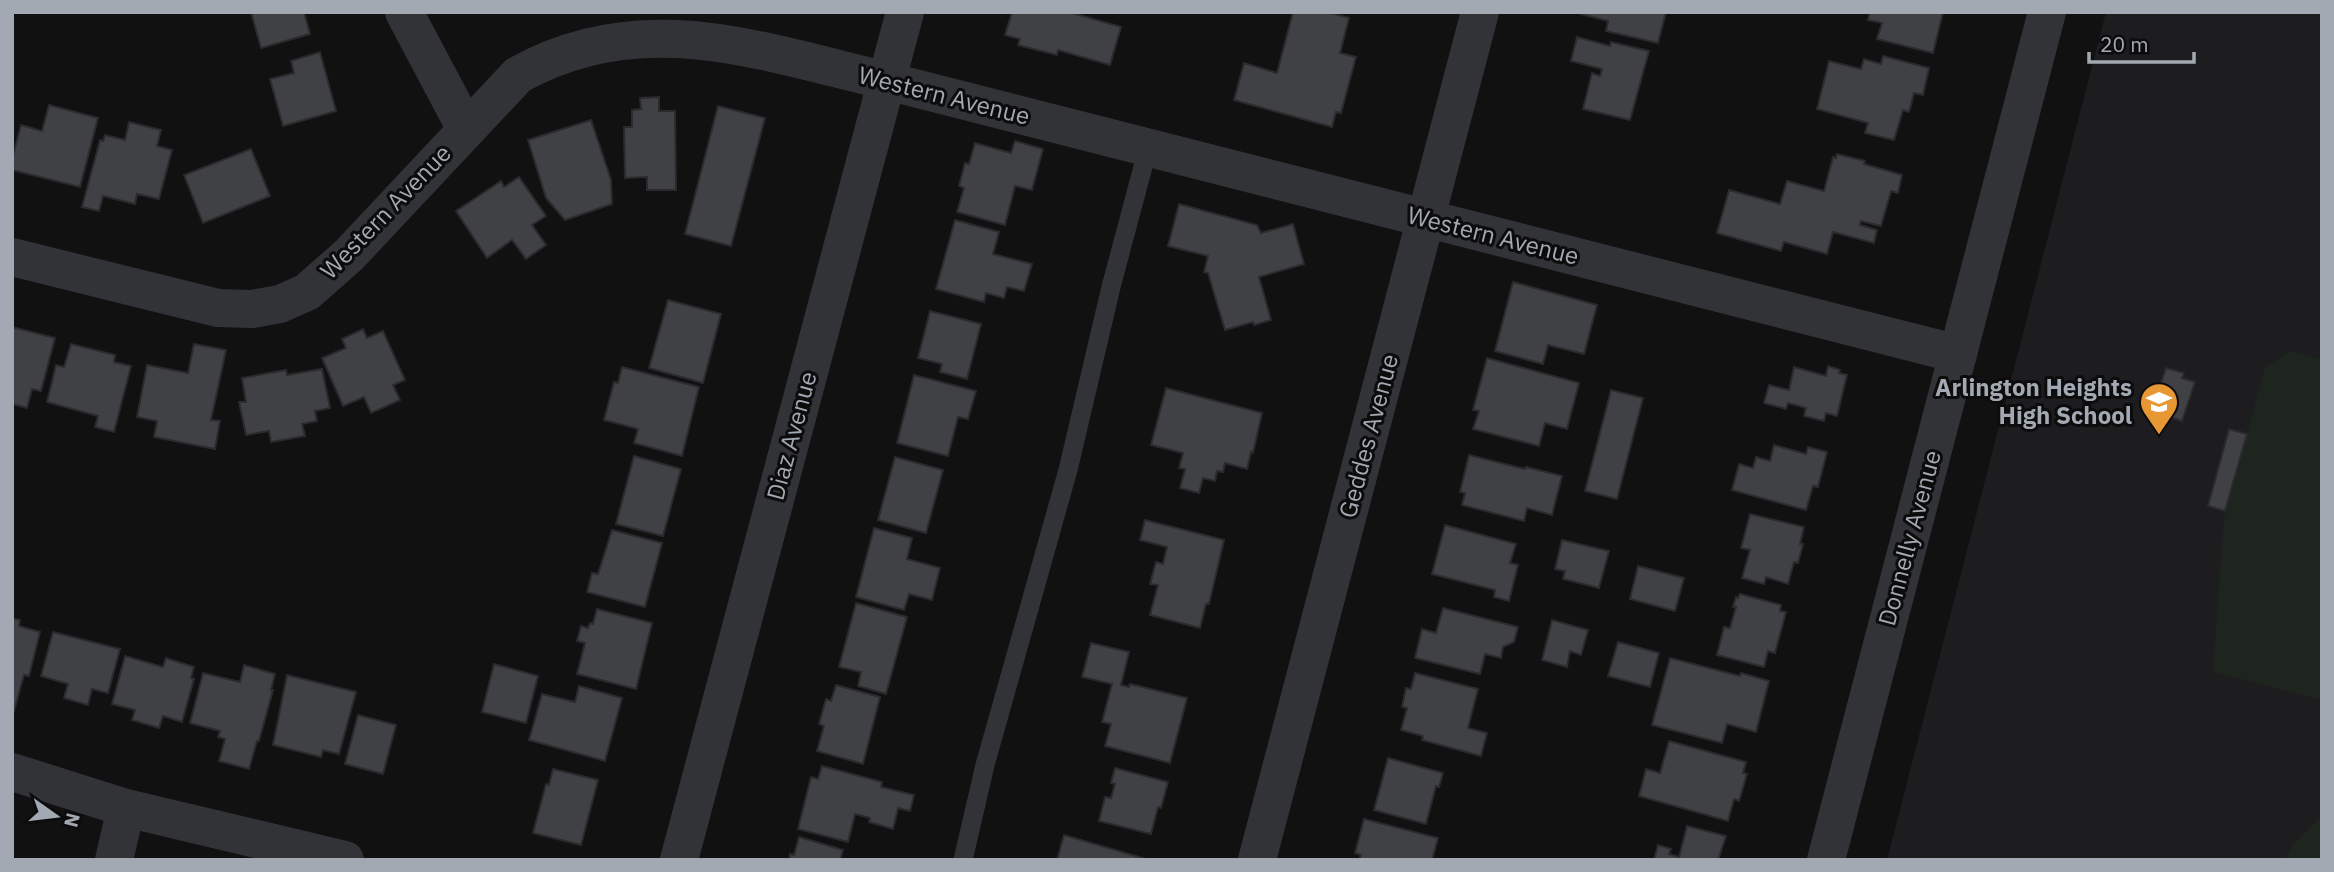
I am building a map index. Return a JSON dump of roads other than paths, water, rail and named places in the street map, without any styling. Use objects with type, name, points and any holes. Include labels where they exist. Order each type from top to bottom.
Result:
[{"type":"street","points":[[404,12],[467,129]]},
{"type":"street","name":"Diaz Avenue","points":[[680,860],[905,12]]},
{"type":"street","name":"Geddes Avenue","points":[[1257,860],[1480,12]]},
{"type":"street","name":"Donnelly Avenue","points":[[1826,860],[2047,12]]},
{"type":"street","name":"Western Avenue","points":[[12,257],[218,308],[252,309],[280,304],[307,292],[349,255],[518,75],[548,58],[597,45],[641,38],[686,38],[734,44],[887,81],[1958,354]]},
{"type":"street","points":[[12,772],[126,808],[345,860]]},
{"type":"street","points":[[114,860],[126,808]]},
{"type":"lane","points":[[963,860],[985,765],[1068,470],[1111,287],[1148,148]]},
{"type":"place","name":"Arlington Heights High School","points":[[2159,436]]}]
